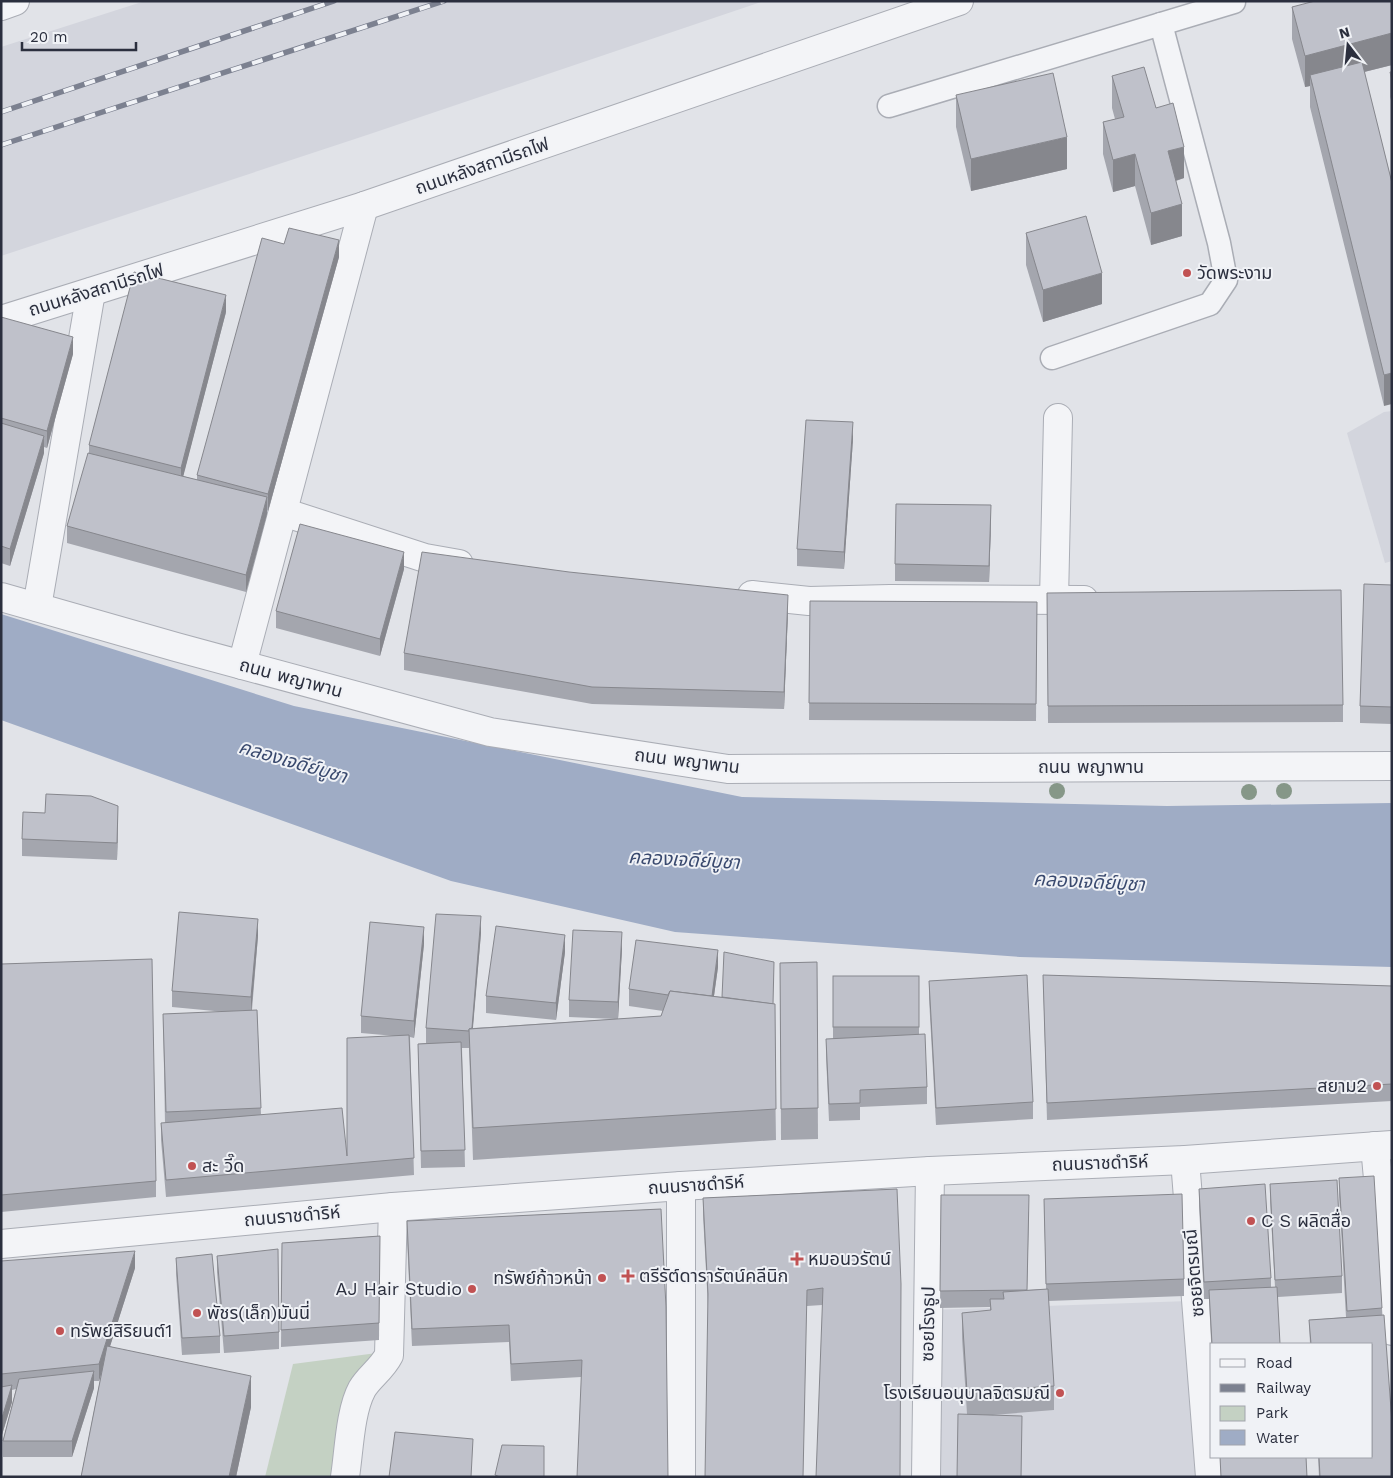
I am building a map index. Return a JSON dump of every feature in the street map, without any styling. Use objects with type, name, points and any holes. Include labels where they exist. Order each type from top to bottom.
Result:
[{"type":"street","points":[[1,6],[15,1]]},
{"type":"street","name":"ถนนหลังสถานีรถไฟ","points":[[1,320],[364,206],[959,1]]},
{"type":"street","points":[[242,665],[364,206]]},
{"type":"street","points":[[37,607],[91,292]]},
{"type":"street","points":[[1054,600],[1058,418]]},
{"type":"street","points":[[283,512],[424,558],[479,567]]},
{"type":"street","points":[[730,593],[809,601],[1110,601]]},
{"type":"street","name":"ถนน พญาพาน","points":[[1,597],[490,732],[728,769],[1392,766]]},
{"type":"street","points":[[1383,1146],[1392,1331]]},
{"type":"street","name":"ถนนราชดำริห์","points":[[1,1244],[393,1207],[681,1186],[930,1170],[1185,1160],[1383,1146]]},
{"type":"street","name":"ซอยจิตรมณี","points":[[1185,1160],[1210,1477]]},
{"type":"street","name":"ซอยโรงธูป","points":[[926,1477],[930,1170]]},
{"type":"street","points":[[681,1186],[682,1477]]},
{"type":"street","points":[[345,1477],[355,1403],[364,1386],[385,1363],[389,1355],[393,1207]]},
{"type":"lane","points":[[889,106],[1234,2]]},
{"type":"lane","points":[[1052,358],[1210,304],[1226,280],[1219,243],[1161,24]]},
{"type":"shaded area","points":[[145,1],[764,1],[1,256],[1,47]]},
{"type":"shaded area","points":[[1392,411],[1392,561],[1385,563],[1347,433],[1384,412]]},
{"type":"shaded area","name":"โรงเรียนอนุบาลจิตรมณี","points":[[1189,1301],[1198,1477],[925,1477],[928,1310]]},
{"type":"green space","points":[[377,1353],[334,1477],[265,1477],[293,1364]]},
{"type":"water","name":"คลองเจดีย์บูชา","points":[[1,614],[294,706],[742,797],[1167,806],[1392,803],[1392,967],[1020,957],[675,932],[451,881],[1,720]]},
{"type":"building","points":[[1315,1],[1392,1],[1392,33],[1305,56],[1292,7]]},
{"type":"building","points":[[1362,62],[1392,183],[1392,373],[1384,375],[1310,75]]},
{"type":"building","points":[[1144,67],[1156,108],[1173,103],[1184,147],[1168,151],[1182,204],[1151,213],[1135,154],[1113,160],[1103,122],[1124,117],[1112,76]]},
{"type":"building","points":[[1053,73],[1067,137],[971,159],[956,95]]},
{"type":"building","points":[[1086,216],[1102,273],[1043,290],[1026,233]]},
{"type":"building","points":[[289,228],[339,240],[268,494],[197,475],[262,238],[284,244]]},
{"type":"building","points":[[134,272],[226,295],[181,468],[89,445]]},
{"type":"building","points":[[1,317],[73,337],[47,431],[1,418]]},
{"type":"building","points":[[806,420],[853,422],[844,552],[797,549]]},
{"type":"building","points":[[1,423],[44,436],[10,549],[1,546]]},
{"type":"building","points":[[88,453],[267,497],[246,575],[67,526]]},
{"type":"building","points":[[896,504],[991,505],[989,566],[895,564]]},
{"type":"building","points":[[300,524],[404,552],[380,639],[276,611]]},
{"type":"building","points":[[422,552],[569,572],[788,595],[784,692],[592,687],[404,653]]},
{"type":"building","points":[[1364,584],[1392,585],[1392,707],[1360,706]]},
{"type":"building","points":[[1341,590],[1343,705],[1048,706],[1047,593]]},
{"type":"building","points":[[810,601],[1037,602],[1036,704],[809,703]]},
{"type":"building","points":[[46,794],[91,796],[118,806],[117,843],[22,839],[23,812],[45,813]]},
{"type":"building","points":[[179,912],[258,919],[251,997],[172,991]]},
{"type":"building","points":[[436,914],[481,916],[472,1028],[469,1031],[426,1028]]},
{"type":"building","points":[[370,922],[424,927],[414,1021],[361,1016]]},
{"type":"building","points":[[496,926],[565,935],[556,1003],[486,996]]},
{"type":"building","points":[[573,930],[622,932],[618,1002],[569,1000]]},
{"type":"building","points":[[636,940],[718,950],[712,996],[670,991],[668,995],[629,989]]},
{"type":"building","points":[[724,952],[774,962],[773,1004],[722,997]]},
{"type":"building","points":[[152,959],[156,1181],[1,1195],[1,964]]},
{"type":"building","points":[[817,962],[818,1108],[781,1109],[780,963]]},
{"type":"building","points":[[1027,975],[1033,1102],[936,1108],[929,981]]},
{"type":"building","points":[[1043,975],[1392,986],[1392,1084],[1047,1103]]},
{"type":"building","points":[[833,976],[919,976],[919,1027],[833,1027]]},
{"type":"building","points":[[670,991],[775,1004],[776,1109],[473,1128],[469,1029],[661,1016]]},
{"type":"building","points":[[257,1010],[261,1108],[166,1112],[163,1014]]},
{"type":"building","points":[[925,1034],[927,1087],[860,1090],[860,1103],[829,1104],[826,1039]]},
{"type":"building","points":[[409,1035],[414,1158],[166,1180],[161,1123],[342,1108],[347,1156],[347,1038]]},
{"type":"building","points":[[461,1042],[465,1150],[421,1151],[418,1044]]},
{"type":"building","points":[[1374,1176],[1382,1308],[1347,1311],[1339,1178]]},
{"type":"building","points":[[1337,1180],[1342,1276],[1275,1280],[1270,1184]]},
{"type":"building","points":[[1265,1184],[1271,1278],[1204,1282],[1199,1189]]},
{"type":"building","points":[[897,1189],[901,1284],[900,1477],[816,1477],[823,1288],[807,1290],[803,1477],[705,1477],[708,1294],[703,1198]]},
{"type":"building","points":[[1182,1194],[1184,1279],[1046,1284],[1044,1199]]},
{"type":"building","points":[[941,1195],[1029,1195],[1027,1290],[940,1291]]},
{"type":"building","points":[[661,1209],[666,1307],[668,1477],[577,1477],[582,1360],[511,1364],[509,1325],[412,1329],[407,1221]]},
{"type":"building","points":[[380,1236],[379,1323],[281,1330],[282,1243]]},
{"type":"building","points":[[278,1249],[279,1332],[224,1336],[217,1256]]},
{"type":"building","points":[[135,1251],[99,1364],[1,1374],[1,1261]]},
{"type":"building","points":[[212,1254],[220,1336],[182,1338],[176,1258]]},
{"type":"building","points":[[1277,1287],[1280,1343],[1212,1343],[1209,1290]]},
{"type":"building","points":[[1048,1289],[1054,1386],[967,1392],[962,1313],[991,1310],[990,1299],[1004,1299],[1003,1292]]},
{"type":"building","points":[[1384,1315],[1392,1423],[1392,1477],[1320,1477],[1319,1458],[1373,1458],[1373,1343],[1311,1343],[1309,1320]]},
{"type":"building","points":[[107,1346],[251,1376],[229,1477],[81,1477]]},
{"type":"building","points":[[94,1371],[72,1441],[3,1441],[19,1379]]},
{"type":"building","points":[[12,1385],[1,1421],[1,1387]]},
{"type":"building","points":[[958,1414],[1022,1416],[1021,1477],[957,1477]]},
{"type":"building","points":[[395,1432],[473,1439],[471,1477],[389,1477]]},
{"type":"building","points":[[502,1445],[544,1446],[544,1477],[500,1477],[495,1475]]},
{"type":"building","points":[[1220,1458],[1306,1458],[1307,1477],[1221,1477]]},
{"type":"railway","points":[[1,112],[334,1]]},
{"type":"railway","points":[[1,145],[444,1]]},
{"type":"place","name":"วัดพระงาม","points":[[1187,273]]},
{"type":"place","name":"สยาม2","points":[[1377,1086]]},
{"type":"place","name":"สะ วี๊ด","points":[[192,1166]]},
{"type":"place","name":"C S ผลิตสื่อ","points":[[1251,1221]]},
{"type":"place","name":"หมอนวรัตน์","points":[[797,1259]]},
{"type":"place","name":"ตรีรัต์ดารารัตน์คลีนิก","points":[[628,1276]]},
{"type":"place","name":"ทรัพย์ก้าวหน้า","points":[[602,1278]]},
{"type":"place","name":"AJ Hair Studio","points":[[472,1289]]},
{"type":"place","name":"พัชร(เล็ก)มันนี่","points":[[197,1313]]},
{"type":"place","name":"ทรัพย์สิริยนต์1","points":[[60,1331]]},
{"type":"place","name":"โรงเรียนอนุบาลจิตรมณี","points":[[1060,1393]]}]
